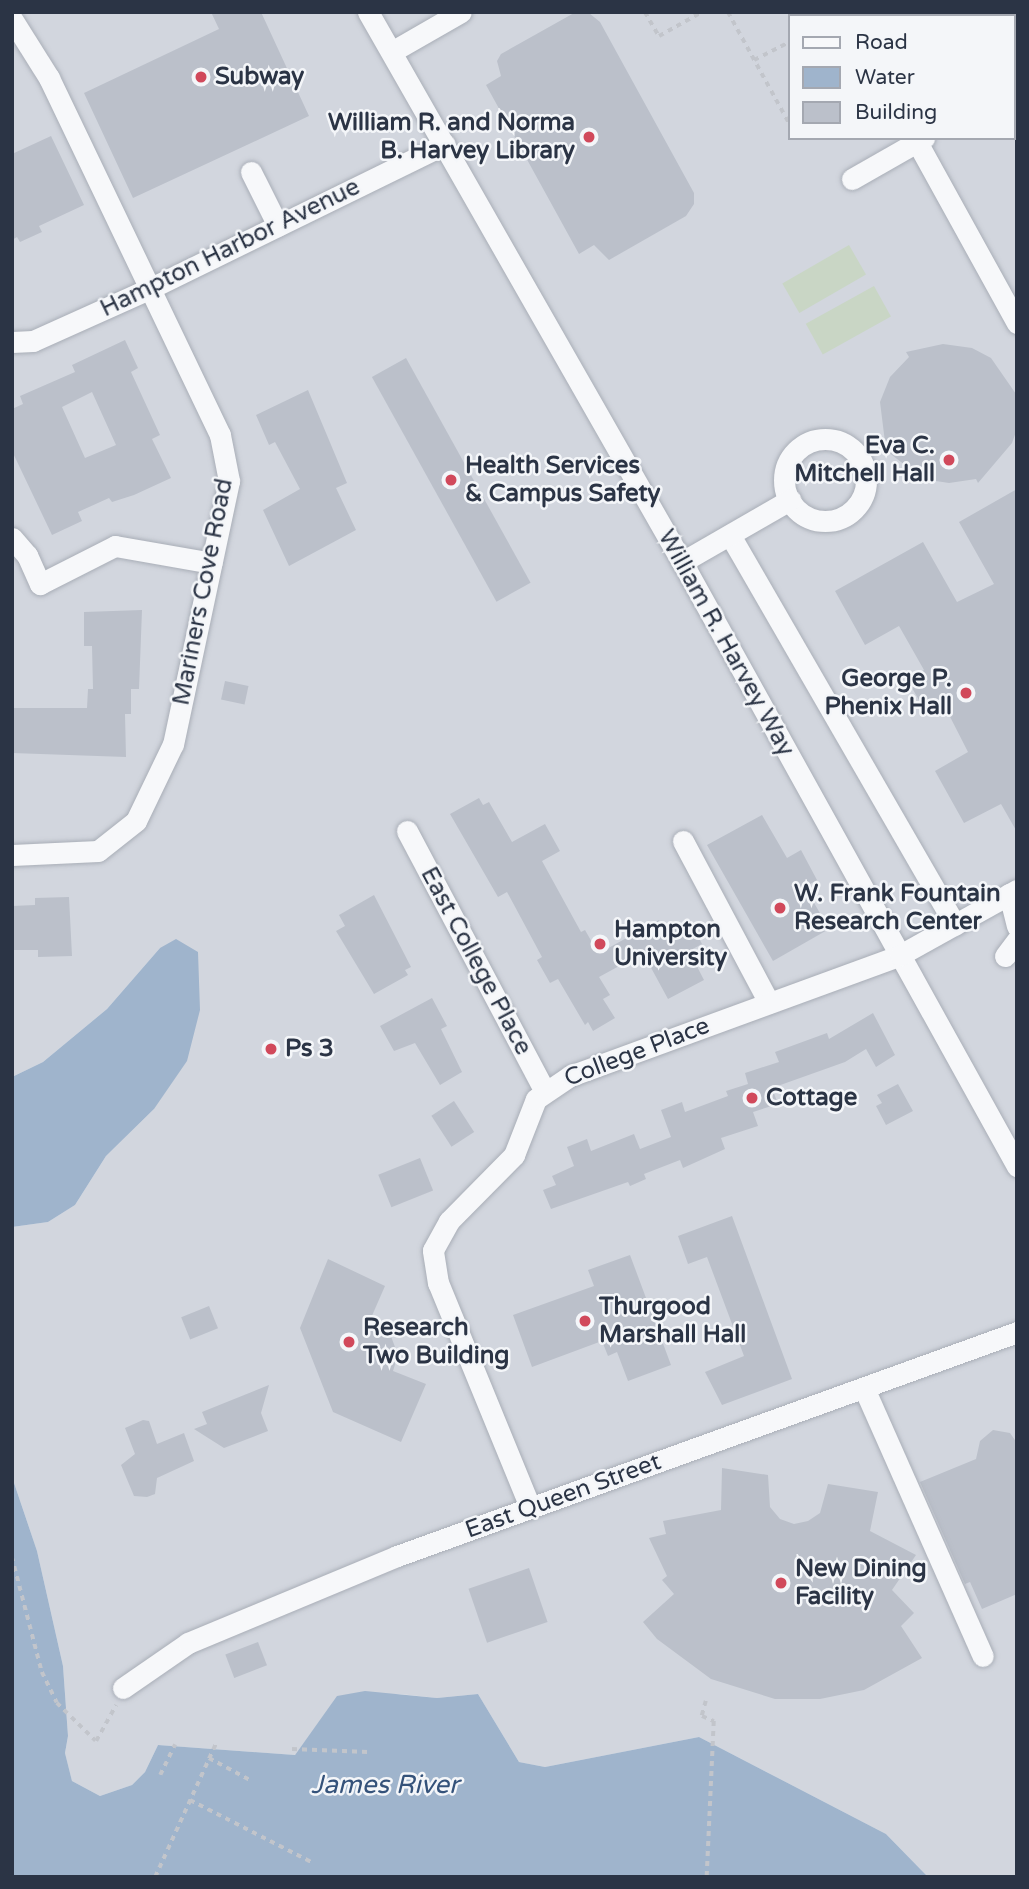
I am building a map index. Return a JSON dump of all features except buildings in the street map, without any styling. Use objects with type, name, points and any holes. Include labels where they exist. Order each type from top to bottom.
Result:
[{"type":"street","name":"William R. Harvey Way","points":[[369,12],[682,562],[1017,1166]]},
{"type":"street","points":[[393,51],[461,12]]},
{"type":"street","name":"Mariners Cove Road","points":[[12,19],[49,78],[151,288],[220,435],[229,481],[173,744],[136,821],[98,851],[12,855]]},
{"type":"street","points":[[852,179],[921,140],[1017,323]]},
{"type":"street","name":"Hampton Harbor Avenue","points":[[12,342],[33,341],[151,288],[446,144]]},
{"type":"street","points":[[251,172],[278,226]]},
{"type":"street","points":[[682,562],[790,500]]},
{"type":"street","points":[[730,536],[955,925]]},
{"type":"street","points":[[12,538],[27,555],[40,584],[116,546],[212,563]]},
{"type":"street","name":"East College Place","points":[[407,831],[544,1090]]},
{"type":"street","points":[[682,841],[769,1003]]},
{"type":"street","points":[[1013,892],[1017,926]]},
{"type":"street","name":"College Place","points":[[530,1507],[438,1283],[433,1250],[449,1221],[514,1155],[531,1107],[544,1090],[570,1076],[901,955],[1013,892]]},
{"type":"street","name":"East Queen Street","points":[[124,1688],[160,1660],[221,1628],[530,1507],[1017,1332]]},
{"type":"street","points":[[864,1388],[983,1656]]},
{"type":"path","points":[[645,12],[659,36],[702,12]]},
{"type":"path","points":[[728,12],[788,121]]},
{"type":"path","points":[[754,60],[788,43]]},
{"type":"path","points":[[12,1557],[48,1689],[68,1717],[96,1741],[124,1688]]},
{"type":"path","points":[[706,1701],[702,1716],[714,1721],[707,1877]]},
{"type":"path","points":[[155,1877],[216,1743]]},
{"type":"path","points":[[160,1775],[175,1744]]},
{"type":"path","points":[[292,1749],[368,1752]]},
{"type":"path","points":[[208,1758],[250,1780]]},
{"type":"path","points":[[190,1800],[313,1863]]},
{"type":"shaded area","name":"Hampton University","points":[[12,12],[1017,12],[1017,1877],[928,1877],[886,1834],[699,1737],[545,1767],[519,1762],[478,1694],[437,1698],[400,1694],[338,1696],[295,1755],[158,1745],[145,1772],[132,1785],[100,1796],[72,1781],[65,1753],[68,1736],[63,1666],[37,1551],[12,1477],[12,1227],[48,1222],[75,1205],[106,1156],[154,1109],[160,948],[107,1009],[43,1062],[12,1077]]},
{"type":"green space","points":[[849,245],[866,274],[799,313],[782,284]]},
{"type":"green space","points":[[874,286],[891,317],[823,354],[806,324]]},
{"type":"water","points":[[176,939],[198,952],[200,1010],[187,1061],[154,1109],[106,1156],[75,1205],[48,1222],[12,1227],[12,1077],[43,1062],[107,1009],[160,948]]},
{"type":"water","name":"James River","points":[[12,1477],[37,1551],[63,1666],[68,1736],[65,1753],[72,1781],[100,1796],[132,1785],[145,1772],[158,1745],[295,1755],[337,1696],[365,1691],[437,1698],[478,1694],[519,1762],[545,1767],[699,1737],[886,1834],[928,1877],[12,1877]]},
{"type":"place","name":"Subway","points":[[201,77]]},
{"type":"place","name":"William R. and Norma B. Harvey Library","points":[[589,137]]},
{"type":"place","name":"Eva C. Mitchell Hall","points":[[949,460]]},
{"type":"place","name":"Health Services & Campus Safety","points":[[451,480]]},
{"type":"place","name":"George P. Phenix Hall","points":[[966,693]]},
{"type":"place","name":"W. Frank Fountain Research Center","points":[[780,908]]},
{"type":"place","name":"Hampton University","points":[[600,944]]},
{"type":"place","name":"Ps 3","points":[[271,1049]]},
{"type":"place","name":"Cottage","points":[[752,1098]]},
{"type":"place","name":"Thurgood Marshall Hall","points":[[585,1321]]},
{"type":"place","name":"Research Two Building","points":[[349,1342]]},
{"type":"place","name":"New Dining Facility","points":[[781,1583]]}]
